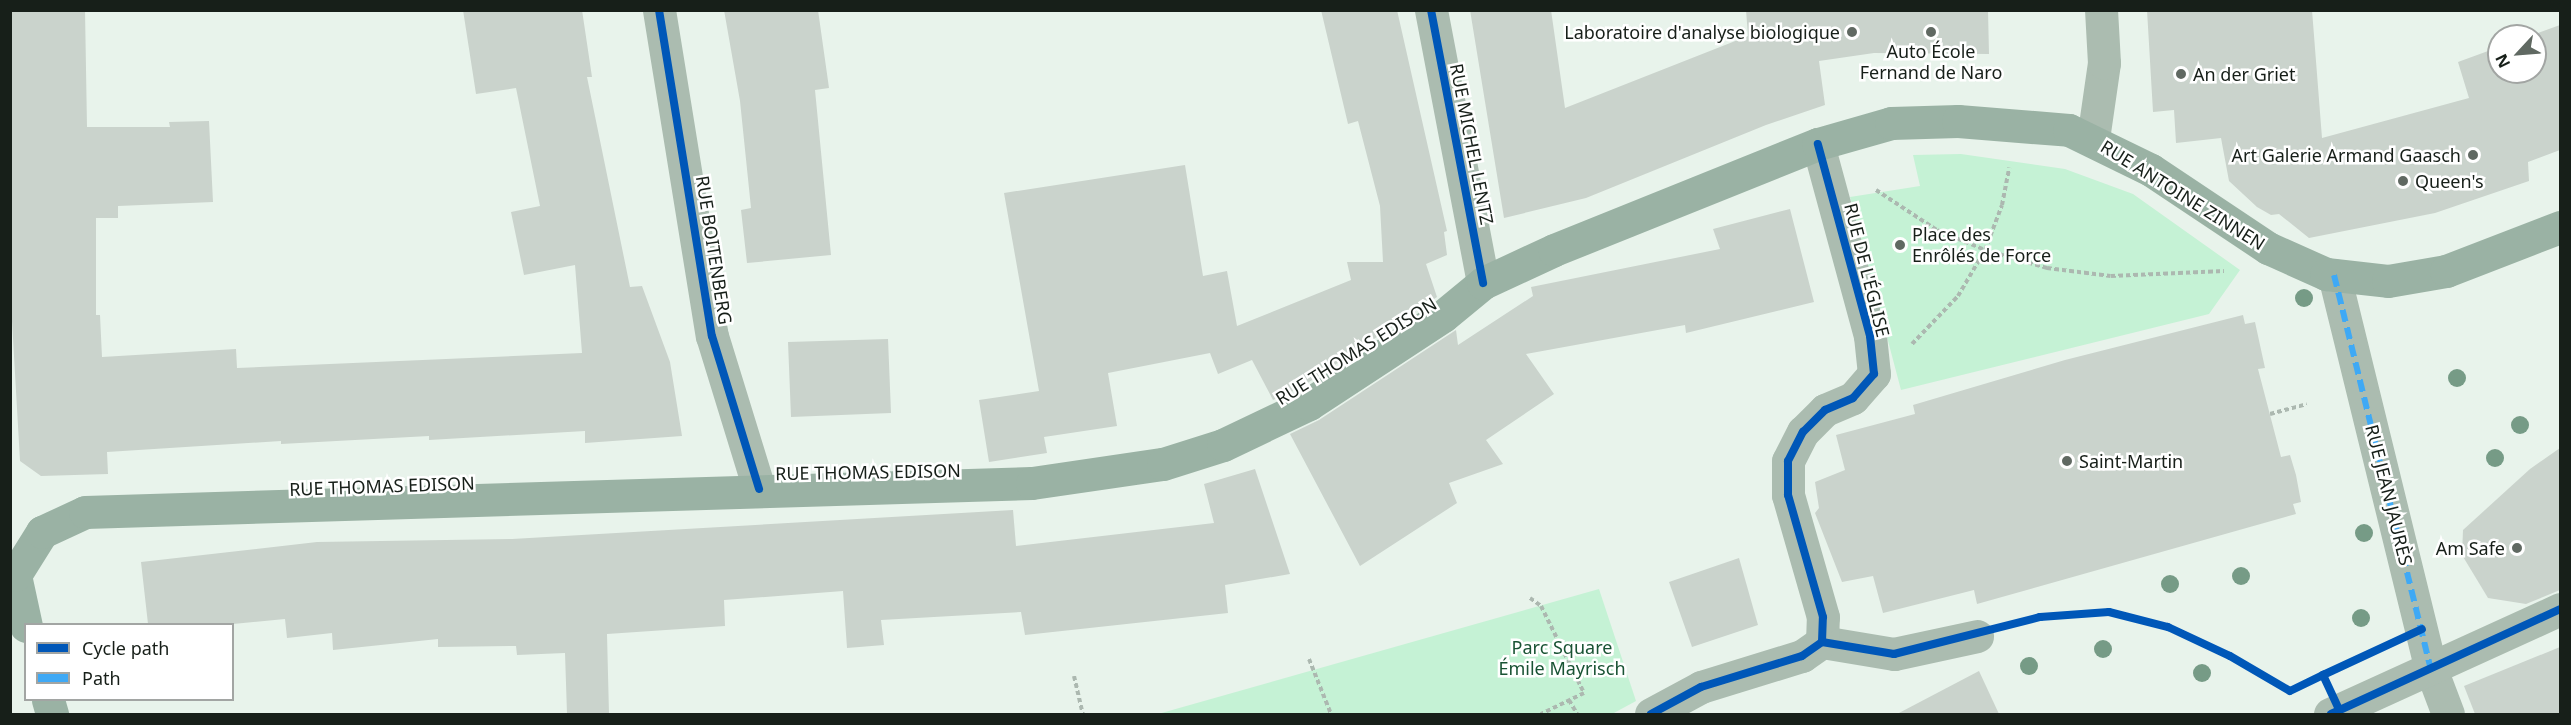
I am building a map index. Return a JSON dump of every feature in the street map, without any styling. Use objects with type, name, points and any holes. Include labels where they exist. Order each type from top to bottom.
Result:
[{"type":"main road","points":[[1483,283],[1554,250],[1818,144],[1891,123],[2014,124],[2069,130],[2093,139]]},
{"type":"main road","name":"RUE ANTOINE ZINNEN","points":[[2093,139],[2151,171],[2268,248],[2330,274],[2388,281],[2446,271],[2560,227]]},
{"type":"main road","name":"RUE THOMAS EDISON","points":[[13,570],[42,532],[85,513],[759,489],[1032,483],[1163,464],[1223,445],[1309,404],[1443,316],[1483,283]]},
{"type":"main road","points":[[13,570],[25,623]]},
{"type":"street","name":"RUE BOITENBERG","points":[[660,10],[712,336],[759,489]]},
{"type":"street","name":"RUE MICHEL LENTZ","points":[[1431,10],[1483,283]]},
{"type":"street","name":"RUE ANTOINE ZINNEN","points":[[2093,139],[2104,63],[2102,10]]},
{"type":"street","name":"RUE DE L'ÉGLISE","points":[[1818,144],[1870,336],[1874,374]]},
{"type":"street","name":"RUE JEAN JAURÈS","points":[[2330,274],[2432,669],[2448,714]]},
{"type":"street","points":[[1822,642],[1823,617],[1788,495],[1788,460],[1803,432],[1825,410],[1853,398],[1874,374]]},
{"type":"street","points":[[2330,714],[2560,609]]},
{"type":"street","points":[[1651,714],[1701,687],[1802,656],[1822,642],[1894,654],[1977,636]]},
{"type":"path","points":[[1874,374],[1927,330],[1958,296],[1985,250],[2002,204],[2014,124]]},
{"type":"path","points":[[1868,184],[1937,230],[1985,250],[2047,268],[2111,276],[2229,271]]},
{"type":"path","points":[[2270,414],[2307,404]]},
{"type":"path","points":[[1530,598],[1541,606],[1584,693],[1541,714]]},
{"type":"path","points":[[1309,659],[1331,714]]},
{"type":"path","points":[[1074,676],[1083,714]]},
{"type":"path","points":[[1569,700],[1577,714]]},
{"type":"green space","points":[[1961,154],[2065,169],[2133,194],[2240,270],[2209,314],[1901,390],[1850,197],[1920,186],[1913,155]]},
{"type":"green space","name":"Parc Square Émile Mayrisch","points":[[1599,589],[1636,701],[1612,714],[1158,714]]},
{"type":"building","points":[[10,10],[85,10],[87,127],[170,127],[169,122],[209,121],[213,202],[118,206],[118,218],[96,218],[96,315],[100,315],[102,357],[236,349],[237,368],[582,353],[575,265],[524,275],[511,212],[540,206],[516,88],[476,94],[463,10],[582,10],[592,77],[587,77],[630,287],[642,286],[670,362],[682,436],[585,443],[585,431],[429,440],[429,436],[281,444],[281,441],[107,452],[108,474],[41,476],[20,461],[10,286]]},
{"type":"building","points":[[724,10],[818,10],[829,88],[815,90],[831,255],[747,263],[741,210],[751,208],[740,101]]},
{"type":"building","points":[[1321,10],[1397,10],[1447,231],[1444,232],[1447,255],[1426,264],[1437,297],[1300,388],[1273,400],[1252,360],[1218,374],[1210,353],[1108,373],[1117,426],[1044,437],[1047,453],[989,462],[979,400],[1039,391],[1004,193],[1185,165],[1203,276],[1227,271],[1237,326],[1351,280],[1347,262],[1383,262],[1380,206],[1358,121],[1348,124]]},
{"type":"building","points":[[1470,10],[1551,10],[1565,108],[1748,36],[1746,10],[1988,10],[1989,54],[1874,53],[1819,61],[1825,105],[1766,125],[1586,198],[1504,218]]},
{"type":"building","points":[[2147,10],[2312,10],[2322,138],[2469,98],[2458,62],[2487,51],[2487,84],[2547,84],[2547,30],[2560,25],[2560,150],[2528,162],[2529,181],[2435,213],[2309,238],[2279,214],[2271,215],[2257,207],[2229,181],[2221,138],[2176,143],[2174,110],[2153,112]]},
{"type":"building","points":[[1790,209],[1814,302],[1686,333],[1685,325],[1526,354],[1554,394],[1486,440],[1503,464],[1449,483],[1457,503],[1360,566],[1290,434],[1319,420],[1456,330],[1458,345],[1533,296],[1531,287],[1720,249],[1713,229]]},
{"type":"building","name":"Saint-Martin","points":[[2243,315],[2245,324],[2255,322],[2265,368],[2258,369],[2281,457],[2290,455],[2296,475],[2301,502],[2293,504],[2296,514],[1977,604],[1974,590],[1883,613],[1873,576],[1842,582],[1815,513],[1819,508],[1815,482],[1845,470],[1836,435],[1915,414],[1913,405],[2065,360]]},
{"type":"building","points":[[888,339],[891,413],[791,417],[788,342]]},
{"type":"building","points":[[2560,448],[2560,590],[2526,604],[2488,598],[2462,555],[2463,530],[2530,469]]},
{"type":"building","points":[[1255,469],[1290,574],[1225,585],[1228,613],[1025,635],[1021,612],[881,620],[884,645],[847,648],[843,591],[724,600],[725,626],[607,634],[609,714],[567,714],[565,653],[517,655],[516,646],[438,647],[438,639],[333,650],[332,633],[287,638],[285,619],[234,624],[148,623],[141,562],[317,542],[512,539],[1013,510],[1016,546],[1214,523],[1204,484]]},
{"type":"building","points":[[1739,558],[1758,625],[1692,647],[1669,582]]},
{"type":"building","points":[[2560,647],[2560,714],[2475,714],[2464,686]]},
{"type":"building","points":[[1979,671],[1999,714],[1897,714]]},
{"type":"marked path","points":[[2334,275],[2431,669]]},
{"type":"cycle path","points":[[659,10],[712,336],[759,489]]},
{"type":"cycle path","points":[[1431,10],[1483,283]]},
{"type":"cycle path","points":[[1651,714],[1701,687],[1802,656],[1822,642],[1823,617],[1788,495],[1788,461],[1803,432],[1825,410],[1853,398],[1874,374],[1870,336],[1818,144]]},
{"type":"cycle path","points":[[2331,714],[2560,609]]},
{"type":"cycle path","points":[[1822,642],[1894,654],[2040,617],[2109,612],[2168,627],[2230,656],[2290,691],[2323,675],[2339,710]]},
{"type":"cycle path","points":[[2323,675],[2422,629]]},
{"type":"place","name":"Laboratoire d'analyse biologique","points":[[1852,32]]},
{"type":"place","name":"Auto École Fernand de Naro","points":[[1931,32]]},
{"type":"place","name":"An der Griet","points":[[2181,74]]},
{"type":"place","name":"Art Galerie Armand Gaasch","points":[[2473,155]]},
{"type":"place","name":"Queen's","points":[[2403,181]]},
{"type":"place","name":"Place des Enrôlés de Force","points":[[1900,245]]},
{"type":"place","name":"Saint-Martin","points":[[2067,461]]},
{"type":"place","name":"Am Safe","points":[[2517,548]]}]
